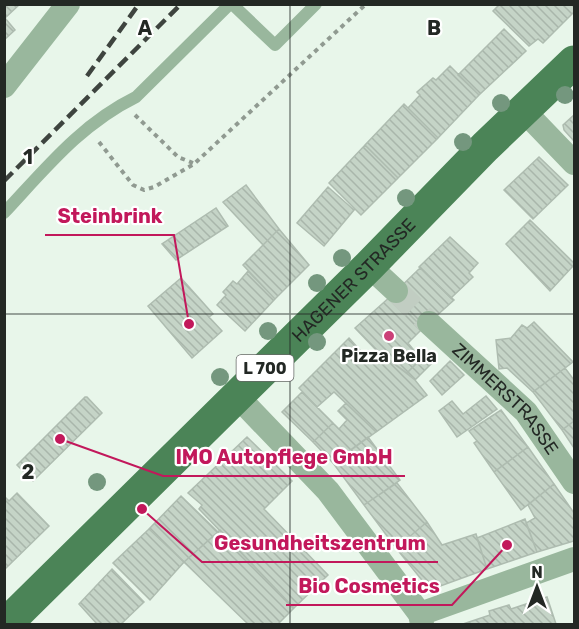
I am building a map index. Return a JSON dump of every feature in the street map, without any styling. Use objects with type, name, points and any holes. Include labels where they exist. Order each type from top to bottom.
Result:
[{"type":"main road","name":"HAGENER STRASSE","points":[[6,624],[369,266],[485,147],[574,62]]},
{"type":"street","points":[[4,86],[68,4]]},
{"type":"street","points":[[524,111],[574,163]]},
{"type":"street","points":[[369,266],[396,291]]},
{"type":"street","name":"ZIMMERSTRASSE","points":[[429,323],[526,412],[574,482]]},
{"type":"street","points":[[237,396],[328,491],[421,619],[574,559]]},
{"type":"lane","points":[[4,213],[70,142],[87,127],[136,97],[231,4],[274,45],[316,4]]},
{"type":"path","points":[[87,127],[133,185],[144,190],[154,187],[194,164],[366,4]]},
{"type":"path","points":[[123,104],[178,157],[194,164]]},
{"type":"building","points":[[4,4],[20,4],[5,18],[15,30],[4,40]]},
{"type":"building","points":[[500,4],[574,4],[574,12],[543,43],[538,39],[529,46],[493,11]]},
{"type":"building","points":[[504,29],[526,51],[479,95],[458,75]]},
{"type":"building","points":[[450,66],[479,95],[438,138],[408,108],[420,95],[417,92],[433,78],[436,80]]},
{"type":"building","points":[[404,104],[438,138],[398,178],[365,145]]},
{"type":"building","points":[[574,115],[574,141],[564,130],[563,125]]},
{"type":"building","points":[[365,145],[398,178],[361,215],[329,183]]},
{"type":"building","points":[[539,157],[568,185],[533,219],[504,190]]},
{"type":"building","points":[[246,185],[279,229],[263,245],[223,202]]},
{"type":"building","points":[[328,187],[354,210],[324,246],[297,223]]},
{"type":"building","points":[[216,208],[228,226],[176,260],[162,244]]},
{"type":"building","points":[[530,220],[574,263],[550,291],[506,244]]},
{"type":"building","points":[[279,229],[309,265],[275,299],[243,265]]},
{"type":"building","points":[[450,237],[478,263],[469,273],[473,277],[451,298],[419,267]]},
{"type":"building","points":[[420,268],[454,300],[423,328],[391,296]]},
{"type":"building","points":[[248,271],[275,299],[245,331],[217,305],[226,295],[223,292],[233,281],[237,284]]},
{"type":"building","points":[[181,278],[213,314],[209,317],[222,331],[192,358],[148,306]]},
{"type":"building","name":"Pizza Bella","points":[[391,296],[423,328],[408,343],[421,359],[407,373],[376,350],[355,328]]},
{"type":"building","points":[[534,322],[573,362],[533,392],[507,368],[499,369],[496,340],[511,338],[522,325],[527,328]]},
{"type":"building","points":[[349,338],[368,359],[376,350],[415,380],[427,395],[376,432],[334,392],[317,407],[299,388]]},
{"type":"building","points":[[423,356],[431,364],[415,380],[407,373]]},
{"type":"building","points":[[450,361],[464,375],[442,395],[430,381]]},
{"type":"building","points":[[565,368],[574,380],[574,421],[562,430],[533,392]]},
{"type":"building","points":[[302,392],[333,423],[313,442],[282,412]]},
{"type":"building","points":[[486,396],[497,409],[457,437],[439,411],[452,401],[463,414]]},
{"type":"building","points":[[85,397],[102,413],[33,481],[17,465]]},
{"type":"building","points":[[346,403],[376,432],[333,463],[313,442],[333,423],[339,429],[347,420],[338,411]]},
{"type":"building","points":[[501,410],[528,447],[494,472],[474,443],[477,441],[469,431]]},
{"type":"building","points":[[574,421],[574,448],[562,430]]},
{"type":"building","points":[[247,437],[292,481],[264,509],[328,575],[294,608],[199,509],[202,505],[188,493]]},
{"type":"building","points":[[368,437],[400,480],[364,505],[333,463]]},
{"type":"building","points":[[528,447],[554,484],[521,510],[494,472]]},
{"type":"building","points":[[397,483],[427,522],[396,548],[364,505]]},
{"type":"building","points":[[554,484],[574,513],[574,541],[537,552],[526,523],[535,518],[528,505]]},
{"type":"building","points":[[17,493],[49,526],[4,570],[4,496],[9,501]]},
{"type":"building","points":[[181,496],[218,532],[184,562],[149,529]]},
{"type":"building","points":[[525,519],[537,552],[487,569],[477,538]]},
{"type":"building","points":[[427,522],[442,545],[476,534],[487,569],[435,588],[425,584],[396,548]]},
{"type":"building","points":[[149,529],[184,562],[150,600],[113,563]]},
{"type":"building","points":[[220,530],[294,608],[278,624],[248,624],[184,562]]},
{"type":"building","points":[[112,569],[144,602],[121,624],[97,624],[79,604]]},
{"type":"building","points":[[547,597],[556,624],[463,624],[490,615],[489,611],[509,605],[511,609]]},
{"type":"tunnel","points":[[396,291],[429,323]]},
{"type":"railway","points":[[87,76],[139,4]]},
{"type":"railway","points":[[4,181],[181,4]]},
{"type":"place","name":"Steinbrink","points":[[189,324]]},
{"type":"place","name":"Pizza Bella","points":[[389,336]]},
{"type":"place","name":"IMO Autopflege GmbH","points":[[60,439]]},
{"type":"place","name":"Gesundheitszentrum","points":[[142,509]]},
{"type":"place","name":"Bio Cosmetics","points":[[507,545]]}]
